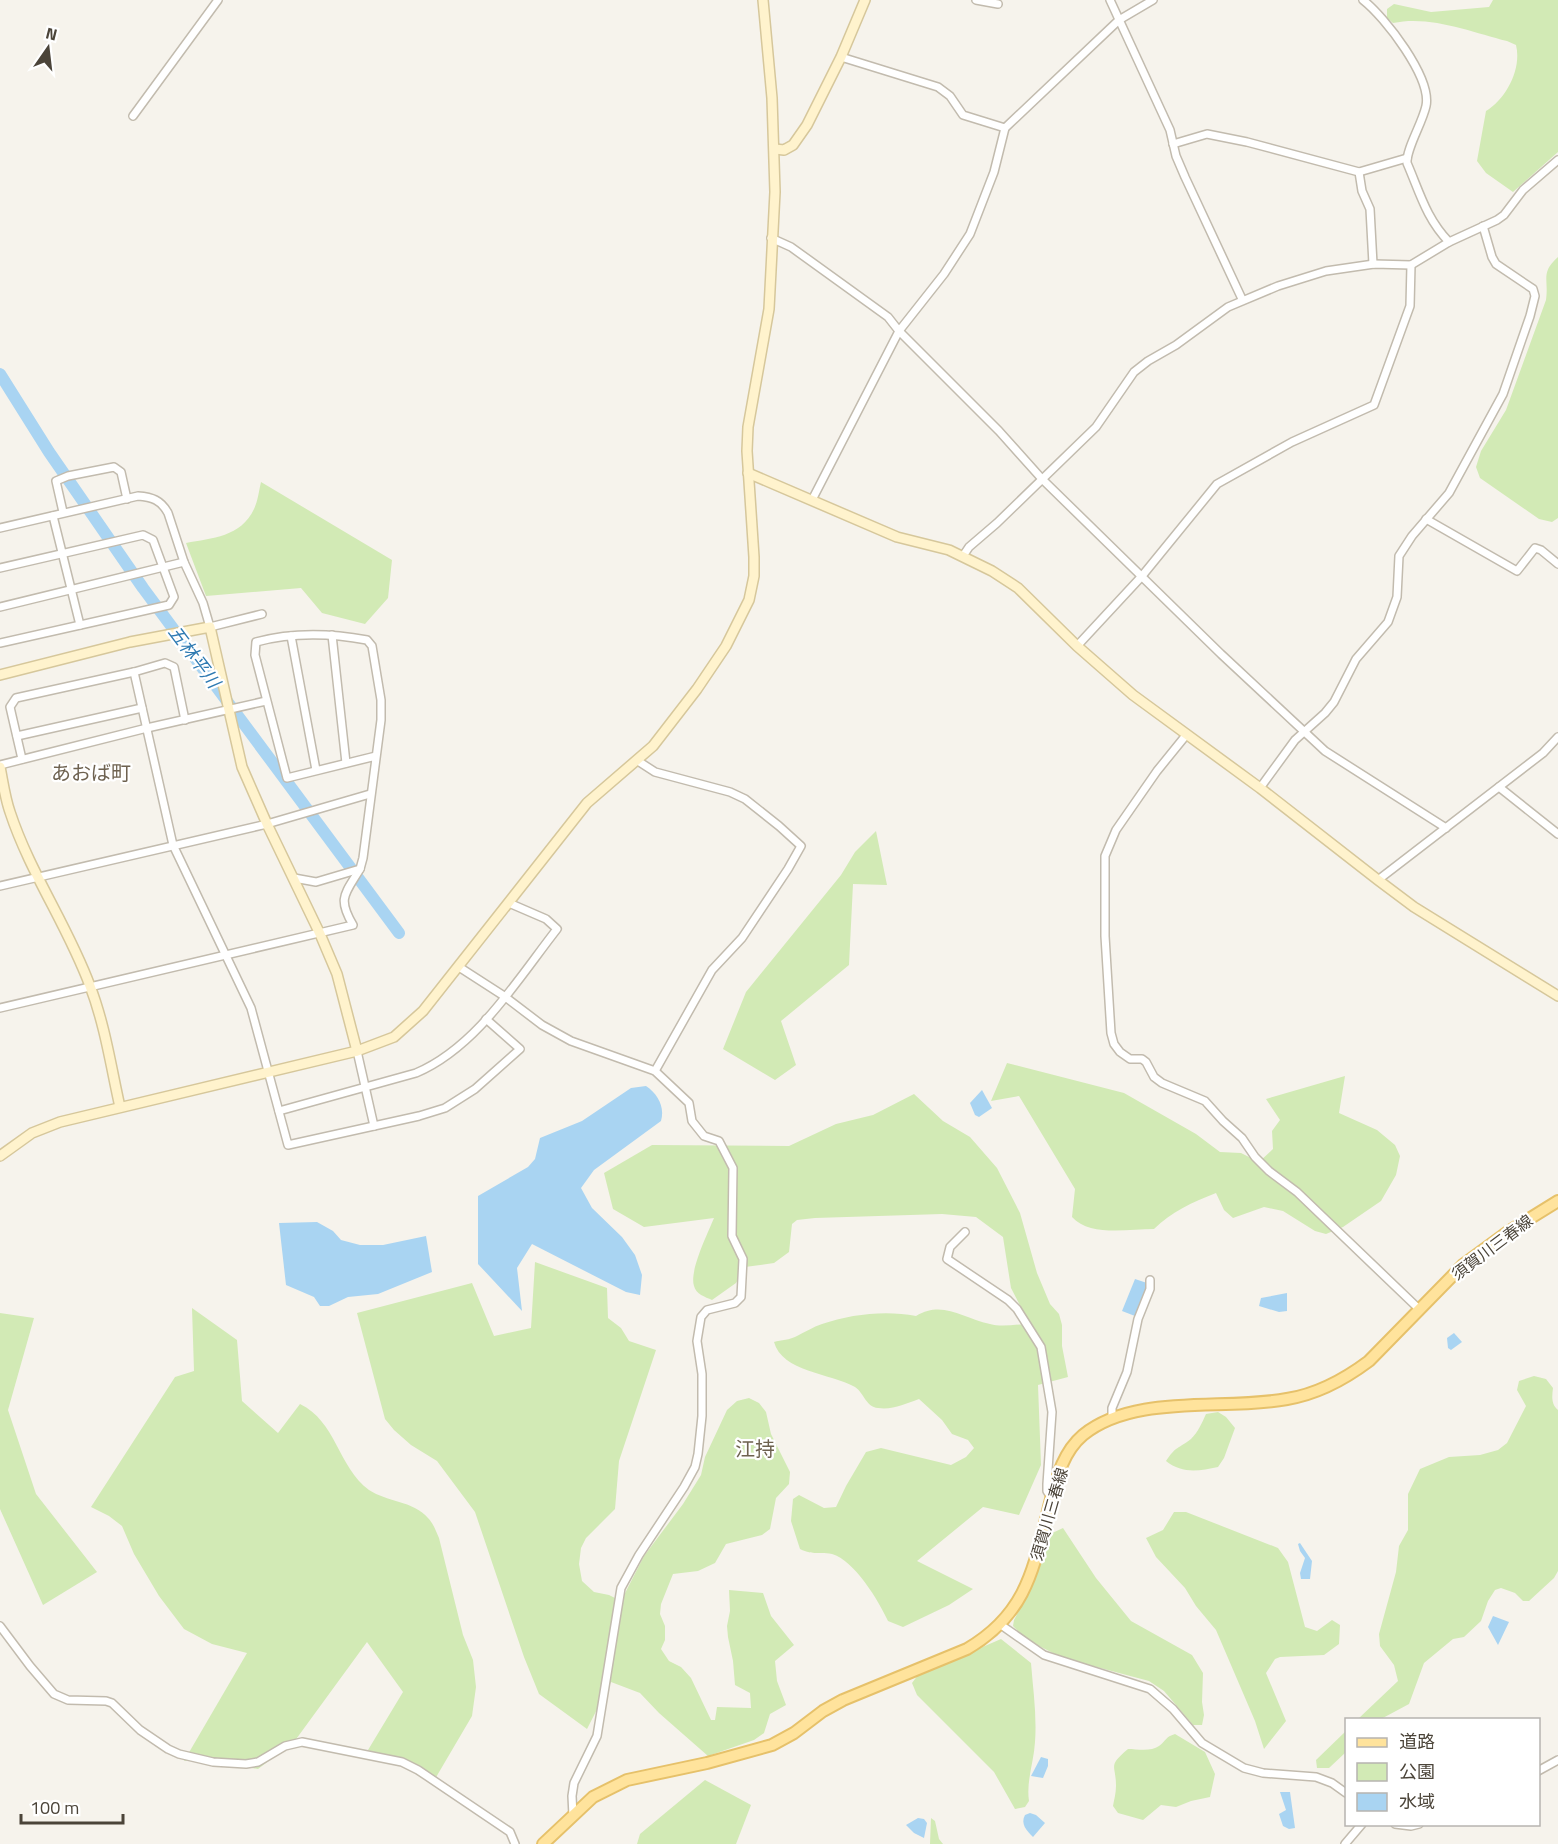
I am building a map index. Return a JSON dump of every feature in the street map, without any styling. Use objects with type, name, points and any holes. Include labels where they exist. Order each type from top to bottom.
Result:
[{"type":"main road","name":"須賀川三春線","points":[[543,1844],[593,1797],[627,1780],[707,1764],[772,1745],[794,1733],[831,1706],[967,1649],[984,1639],[1001,1625],[1020,1599],[1030,1577],[1061,1467],[1072,1448],[1084,1434],[1112,1418],[1156,1408],[1280,1401],[1319,1390],[1352,1374],[1369,1361],[1447,1281],[1476,1255],[1558,1201]]},
{"type":"street","points":[[133,116],[218,0]]},
{"type":"street","points":[[0,1156],[32,1133],[60,1122],[267,1074],[357,1051],[394,1037],[423,1011],[587,803],[653,746],[689,702],[726,646],[749,600],[754,576],[747,451],[749,412],[769,309],[775,192],[775,149],[763,0]]},
{"type":"street","points":[[775,149],[789,148],[798,139],[841,57],[865,0]]},
{"type":"street","points":[[976,0],[998,4]]},
{"type":"street","points":[[1110,0],[1170,130],[1185,177],[1242,299]]},
{"type":"street","points":[[812,500],[899,331],[944,274],[970,234],[994,172],[1005,128],[1119,20],[1153,0]]},
{"type":"street","points":[[1363,0],[1373,8],[1400,42],[1419,72],[1426,89],[1426,106],[1407,159],[1433,224],[1449,242]]},
{"type":"street","points":[[841,57],[938,87],[950,96],[963,116],[1005,128]]},
{"type":"street","points":[[1173,144],[1208,134],[1359,172],[1407,159]]},
{"type":"street","points":[[963,556],[969,547],[1096,427],[1134,372],[1228,307],[1242,299],[1326,271],[1372,264],[1411,265],[1449,242],[1504,215],[1523,190],[1558,160]]},
{"type":"street","points":[[1359,172],[1362,191],[1370,209],[1372,264]]},
{"type":"street","points":[[1260,788],[1303,731],[1325,713],[1334,702],[1356,659],[1388,622],[1397,597],[1399,556],[1412,536],[1449,493],[1503,394],[1535,296],[1533,289],[1502,270],[1494,261],[1484,226]]},
{"type":"street","points":[[771,238],[791,247],[876,307],[999,431],[1042,479],[1303,731],[1337,760],[1446,828]]},
{"type":"street","points":[[1077,646],[1142,576],[1209,492],[1222,480],[1315,431],[1374,405],[1410,306],[1411,265]]},
{"type":"street","points":[[63,512],[56,481],[68,476],[114,467],[121,472],[127,499]]},
{"type":"street","points":[[748,473],[897,537],[949,550],[992,571],[1018,588],[1077,646],[1133,696],[1260,788],[1378,880],[1414,907],[1558,996]]},
{"type":"street","points":[[0,528],[138,496],[147,496],[162,504],[172,523],[184,562],[203,603],[242,766],[337,974],[374,1126]]},
{"type":"street","points":[[53,516],[80,625]]},
{"type":"street","points":[[1426,519],[1517,571],[1535,548],[1558,564]]},
{"type":"street","points":[[0,568],[143,535],[153,540],[174,597],[169,605],[0,643]]},
{"type":"street","points":[[0,607],[184,562]]},
{"type":"street","points":[[0,675],[130,642],[210,627],[262,614]]},
{"type":"street","points":[[0,1008],[353,925],[345,911],[344,896],[360,869],[370,794],[376,756],[382,711],[372,646],[367,640],[309,633],[255,644],[255,655],[287,778],[376,756]]},
{"type":"street","points":[[332,634],[346,763]]},
{"type":"street","points":[[291,636],[316,770]]},
{"type":"street","points":[[22,759],[10,707],[16,698],[165,663],[174,668],[185,720]]},
{"type":"street","points":[[134,672],[173,845],[251,1008],[288,1145],[419,1116],[445,1108],[475,1089],[520,1048],[486,1019]]},
{"type":"street","points":[[120,1107],[91,987],[64,926],[38,878],[9,811],[0,766],[147,728],[266,701]]},
{"type":"street","points":[[17,736],[142,708]]},
{"type":"street","points":[[1187,734],[1157,771],[1116,830],[1105,856],[1105,936],[1110,1026],[1114,1044],[1126,1057],[1146,1062],[1154,1077],[1162,1083],[1205,1101],[1242,1138],[1269,1171],[1297,1192],[1420,1310]]},
{"type":"street","points":[[1378,880],[1544,753],[1558,737]]},
{"type":"street","points":[[638,760],[655,772],[730,792],[744,799],[801,846],[742,938],[712,970],[655,1071]]},
{"type":"street","points":[[1499,787],[1558,834]]},
{"type":"street","points":[[0,886],[267,824],[370,794]]},
{"type":"street","points":[[294,878],[316,882],[360,869]]},
{"type":"street","points":[[279,1111],[416,1073],[443,1060],[464,1042],[486,1019],[557,929],[546,919],[509,903]]},
{"type":"street","points":[[459,967],[504,996],[542,1025],[571,1041],[655,1071],[690,1103],[692,1121],[704,1136],[718,1141],[730,1159],[734,1179],[732,1236],[743,1259],[741,1298],[735,1303],[707,1310],[701,1317],[698,1341],[702,1374],[702,1416],[695,1467],[639,1555],[621,1588],[597,1736],[574,1783],[573,1816]]},
{"type":"street","points":[[965,1232],[950,1247],[947,1259],[1008,1300],[1017,1309],[1041,1347],[1052,1412],[1047,1484],[1047,1491],[1051,1497]]},
{"type":"street","points":[[1112,1418],[1112,1408],[1127,1372],[1138,1319],[1150,1289],[1150,1280]]},
{"type":"street","points":[[1001,1625],[1044,1656],[1150,1689],[1173,1709],[1202,1743],[1244,1768],[1263,1773],[1316,1777],[1332,1783],[1345,1793]]},
{"type":"street","points":[[0,1626],[54,1694],[68,1700],[112,1703],[140,1730],[179,1754],[213,1762],[246,1764],[258,1762],[285,1746],[302,1742],[402,1762],[418,1770],[510,1833],[515,1844]]},
{"type":"street","points":[[1540,1770],[1558,1760]]},
{"type":"street","points":[[1345,1844],[1360,1826]]},
{"type":"green space","points":[[1493,0],[1558,0],[1558,152],[1513,192],[1486,173],[1477,161],[1486,111],[1500,99],[1511,82],[1517,64],[1516,45],[1436,23],[1407,21],[1393,23],[1387,18],[1387,9],[1394,4],[1431,12],[1489,7]]},
{"type":"green space","points":[[1558,257],[1558,518],[1552,522],[1539,519],[1480,478],[1476,467],[1481,451],[1506,410],[1546,300],[1547,272]]},
{"type":"green space","points":[[261,482],[392,560],[388,598],[365,624],[322,613],[301,588],[206,596],[186,543],[225,535],[242,525],[254,509]]},
{"type":"green space","points":[[876,831],[887,885],[853,884],[849,965],[781,1021],[796,1065],[775,1080],[723,1049],[746,992],[841,875],[855,852]]},
{"type":"green space","points":[[1007,1063],[1124,1093],[1196,1134],[1220,1152],[1241,1153],[1259,1162],[1273,1149],[1272,1131],[1280,1120],[1266,1099],[1345,1076],[1339,1113],[1377,1130],[1395,1145],[1400,1156],[1396,1175],[1381,1201],[1343,1227],[1326,1234],[1315,1231],[1283,1211],[1264,1207],[1233,1218],[1224,1210],[1216,1193],[1183,1208],[1154,1229],[1099,1230],[1080,1223],[1072,1217],[1075,1189],[1019,1096],[991,1101]]},
{"type":"green space","points":[[914,1094],[943,1121],[970,1137],[997,1168],[1020,1213],[1037,1273],[1050,1304],[1059,1314],[1068,1377],[1038,1385],[1041,1465],[1019,1515],[983,1507],[917,1561],[973,1589],[949,1605],[903,1627],[888,1621],[865,1582],[849,1564],[832,1554],[800,1549],[791,1521],[793,1499],[799,1495],[824,1508],[836,1507],[866,1452],[881,1448],[951,1465],[966,1457],[974,1448],[968,1440],[952,1434],[942,1420],[919,1399],[894,1407],[874,1407],[855,1387],[797,1366],[787,1360],[779,1352],[774,1342],[794,1337],[833,1321],[869,1314],[893,1313],[916,1316],[935,1310],[944,1310],[994,1325],[1024,1324],[1026,1317],[1011,1288],[1003,1237],[976,1217],[942,1214],[797,1220],[792,1224],[789,1252],[774,1263],[745,1267],[736,1283],[712,1300],[697,1291],[693,1279],[700,1252],[714,1218],[644,1227],[613,1209],[604,1173],[652,1145],[789,1146],[836,1124],[873,1115]]},
{"type":"green space","points":[[535,1262],[607,1288],[608,1318],[621,1328],[629,1341],[656,1350],[619,1461],[615,1509],[586,1538],[581,1548],[579,1564],[582,1581],[594,1592],[609,1595],[621,1601],[644,1556],[683,1504],[701,1475],[705,1457],[727,1410],[737,1401],[749,1398],[759,1403],[766,1412],[771,1434],[790,1472],[789,1484],[776,1498],[770,1529],[762,1535],[726,1544],[715,1563],[698,1571],[673,1574],[661,1604],[660,1614],[665,1626],[665,1640],[661,1649],[669,1661],[681,1667],[691,1678],[711,1720],[715,1720],[717,1707],[751,1708],[750,1693],[735,1685],[727,1626],[730,1611],[729,1590],[763,1593],[771,1616],[794,1645],[775,1661],[777,1681],[786,1705],[770,1714],[764,1733],[754,1740],[708,1756],[640,1693],[611,1682],[587,1729],[539,1694],[524,1657],[475,1512],[437,1461],[411,1445],[385,1419],[357,1313],[472,1283],[494,1336],[531,1328]]},
{"type":"green space","points":[[192,1308],[237,1340],[242,1401],[278,1433],[300,1404],[322,1421],[350,1469],[369,1490],[415,1508],[428,1518],[434,1527],[439,1538],[463,1635],[473,1660],[476,1687],[472,1716],[435,1779],[368,1750],[403,1692],[367,1642],[294,1742],[258,1769],[200,1759],[184,1761],[247,1653],[212,1644],[184,1629],[159,1596],[134,1554],[122,1526],[91,1507],[175,1377],[194,1371]]},
{"type":"green space","points":[[0,1313],[34,1318],[8,1410],[36,1494],[97,1572],[43,1605],[0,1509]]},
{"type":"green space","points":[[1534,1376],[1546,1379],[1553,1388],[1553,1403],[1558,1410],[1558,1571],[1554,1578],[1529,1601],[1523,1601],[1515,1593],[1501,1588],[1495,1590],[1488,1601],[1481,1621],[1464,1637],[1453,1639],[1424,1663],[1409,1704],[1383,1718],[1359,1718],[1398,1681],[1394,1665],[1380,1646],[1379,1634],[1396,1572],[1399,1546],[1408,1530],[1408,1494],[1420,1469],[1449,1457],[1480,1455],[1498,1450],[1507,1443],[1526,1406],[1517,1390],[1519,1381]]},
{"type":"green space","points":[[1218,1412],[1226,1417],[1235,1428],[1224,1458],[1218,1467],[1184,1470],[1166,1461],[1175,1450],[1191,1439],[1206,1414]]},
{"type":"green space","points":[[1174,1512],[1186,1512],[1278,1548],[1288,1562],[1305,1627],[1317,1631],[1332,1620],[1340,1625],[1339,1644],[1324,1655],[1280,1657],[1275,1659],[1266,1673],[1286,1721],[1264,1749],[1255,1721],[1216,1630],[1196,1606],[1185,1588],[1156,1557],[1146,1538],[1163,1530]]},
{"type":"green space","points":[[1063,1528],[1096,1578],[1131,1621],[1192,1655],[1203,1673],[1204,1715],[1202,1725],[1193,1725],[1164,1691],[1149,1681],[1063,1658],[1027,1640],[1013,1626],[1030,1590],[1046,1536]]},
{"type":"green space","points":[[1001,1639],[1031,1663],[1036,1722],[1029,1801],[1025,1807],[1015,1809],[994,1772],[917,1695],[912,1683],[918,1675]]},
{"type":"green space","points":[[1345,1732],[1345,1753],[1329,1768],[1317,1768],[1316,1760]]},
{"type":"green space","points":[[1175,1734],[1205,1752],[1215,1774],[1210,1797],[1176,1807],[1161,1805],[1143,1820],[1118,1813],[1113,1806],[1116,1786],[1114,1766],[1117,1759],[1128,1749],[1156,1748]]},
{"type":"green space","points":[[705,1780],[751,1805],[736,1844],[637,1844],[640,1834]]},
{"type":"green space","points":[[931,1818],[935,1821],[939,1839],[943,1844],[930,1844]]},
{"type":"water","points":[[646,1086],[660,1101],[661,1121],[594,1170],[581,1188],[592,1208],[622,1237],[635,1255],[642,1275],[640,1295],[626,1292],[532,1244],[517,1268],[522,1311],[478,1264],[478,1196],[528,1167],[535,1159],[540,1138],[582,1121],[631,1088]]},
{"type":"water","points":[[982,1090],[992,1108],[979,1117],[975,1115],[970,1103]]},
{"type":"water","points":[[317,1222],[333,1231],[341,1240],[360,1245],[383,1245],[426,1236],[432,1272],[378,1294],[348,1297],[329,1306],[320,1306],[314,1297],[286,1285],[279,1223]]},
{"type":"water","points":[[1135,1279],[1147,1283],[1143,1303],[1135,1316],[1122,1311]]},
{"type":"water","points":[[1287,1293],[1287,1311],[1279,1312],[1259,1306],[1261,1298]]},
{"type":"water","points":[[1454,1333],[1462,1342],[1451,1350],[1448,1348],[1447,1338]]},
{"type":"water","points":[[1300,1543],[1312,1561],[1310,1579],[1301,1579],[1300,1573],[1305,1558],[1300,1551],[1298,1544]]},
{"type":"water","points":[[1493,1616],[1509,1622],[1498,1645],[1488,1627]]},
{"type":"water","points":[[1041,1757],[1048,1759],[1043,1778],[1031,1776]]},
{"type":"water","points":[[1280,1792],[1290,1792],[1295,1828],[1289,1829],[1283,1826],[1279,1814],[1286,1810]]},
{"type":"water","points":[[1030,1813],[1045,1823],[1033,1837],[1023,1821],[1025,1815]]},
{"type":"water","points":[[918,1818],[924,1819],[927,1823],[924,1838],[914,1833],[906,1825]]},
{"type":"waterway","name":"五林平川","points":[[0,374],[49,452],[143,588],[399,933]]},
{"type":"district","name":"あおば町","points":[[91,773]]},
{"type":"district","name":"江持","points":[[755,1449]]}]
